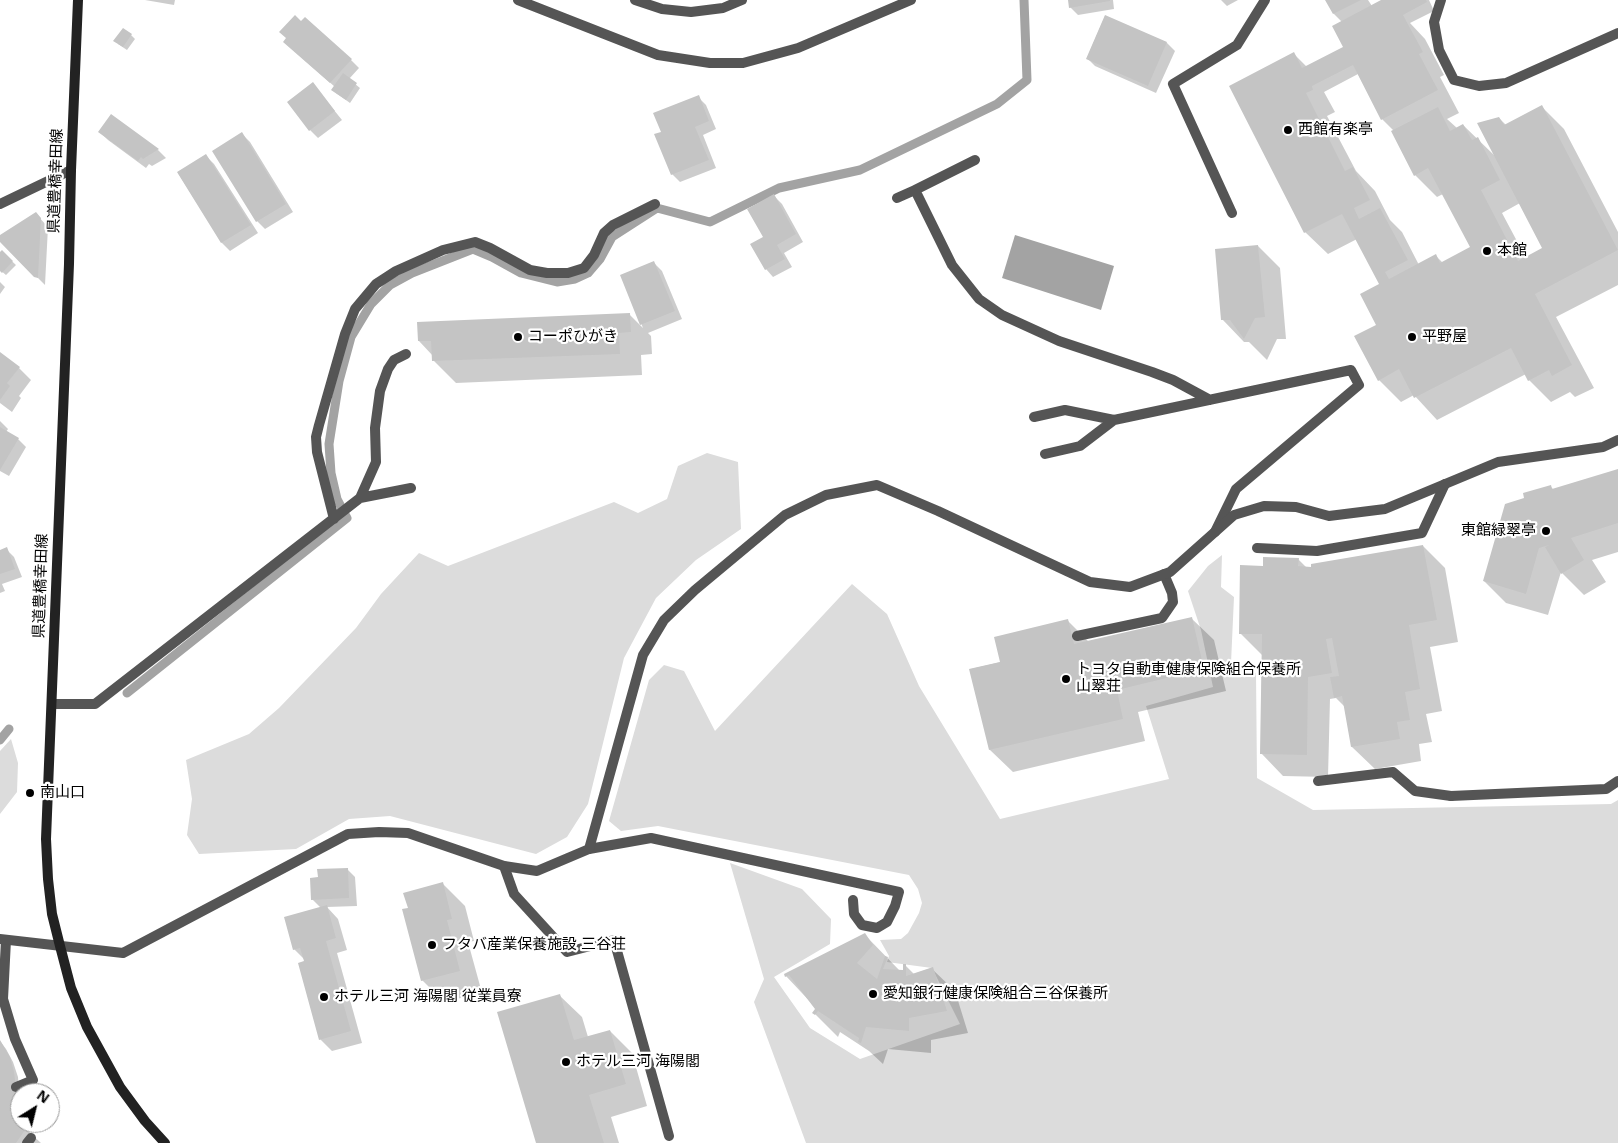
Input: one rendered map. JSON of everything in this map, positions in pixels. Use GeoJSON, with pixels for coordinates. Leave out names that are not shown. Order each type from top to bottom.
{"type":"FeatureCollection","features":[{"type":"Feature","properties":{"kind":"main road","name":"県道豊橋幸田線"},"geometry":{"type":"LineString","coordinates":[[78,0],[70,170],[69,264],[46,847],[48,879],[52,914],[71,988],[87,1027],[120,1087],[145,1121],[165,1143]]}},
{"type":"Feature","properties":{"kind":"street"},"geometry":{"type":"LineString","coordinates":[[518,0],[658,54],[710,62],[743,63],[798,48],[911,0]]}},
{"type":"Feature","properties":{"kind":"street"},"geometry":{"type":"LineString","coordinates":[[635,0],[662,9],[691,12],[723,8],[742,0]]}},
{"type":"Feature","properties":{"kind":"street"},"geometry":{"type":"LineString","coordinates":[[1232,213],[1173,84],[1237,45],[1265,0]]}},
{"type":"Feature","properties":{"kind":"street"},"geometry":{"type":"LineString","coordinates":[[1441,0],[1434,22],[1439,50],[1454,80],[1480,86],[1506,82],[1618,33]]}},
{"type":"Feature","properties":{"kind":"street"},"geometry":{"type":"LineString","coordinates":[[897,198],[975,160]]}},
{"type":"Feature","properties":{"kind":"street"},"geometry":{"type":"LineString","coordinates":[[0,204],[70,170]]}},
{"type":"Feature","properties":{"kind":"street"},"geometry":{"type":"LineString","coordinates":[[915,190],[952,264],[979,299],[1002,315],[1059,341],[1173,380],[1210,400]]}},
{"type":"Feature","properties":{"kind":"street"},"geometry":{"type":"LineString","coordinates":[[336,517],[317,452],[316,437],[318,425],[345,334],[355,309],[376,284],[396,271],[443,250],[475,242],[530,270],[548,273],[568,273],[584,268],[594,255],[604,233],[613,225],[655,204]]}},
{"type":"Feature","properties":{"kind":"street"},"geometry":{"type":"LineString","coordinates":[[52,704],[95,704],[360,498],[376,462],[374,428],[380,390],[388,369],[394,360],[406,354]]}},
{"type":"Feature","properties":{"kind":"street"},"geometry":{"type":"LineString","coordinates":[[1034,417],[1065,410],[1114,420],[1351,370],[1359,385],[1236,489],[1215,532]]}},
{"type":"Feature","properties":{"kind":"street"},"geometry":{"type":"LineString","coordinates":[[1045,454],[1080,446],[1114,420]]}},
{"type":"Feature","properties":{"kind":"street"},"geometry":{"type":"LineString","coordinates":[[589,849],[643,655],[664,620],[695,590],[785,515],[826,495],[877,484],[1090,582],[1130,587],[1170,572],[1234,515],[1264,506],[1296,508],[1329,516],[1385,508],[1498,462],[1604,447],[1618,440]]}},
{"type":"Feature","properties":{"kind":"street"},"geometry":{"type":"LineString","coordinates":[[1257,548],[1317,551],[1422,533],[1445,484]]}},
{"type":"Feature","properties":{"kind":"street"},"geometry":{"type":"LineString","coordinates":[[360,498],[411,488]]}},
{"type":"Feature","properties":{"kind":"street"},"geometry":{"type":"LineString","coordinates":[[1077,636],[1162,618],[1173,602],[1172,593],[1164,574]]}},
{"type":"Feature","properties":{"kind":"street"},"geometry":{"type":"LineString","coordinates":[[1318,781],[1393,772],[1415,791],[1451,796],[1606,789],[1618,781]]}},
{"type":"Feature","properties":{"kind":"street"},"geometry":{"type":"LineString","coordinates":[[26,1083],[33,1080],[15,1039],[3,999],[3,939],[123,953],[348,834],[408,833],[504,866],[537,871],[589,849],[651,838],[899,892],[887,922],[877,928],[862,925],[854,914],[853,900]]}},
{"type":"Feature","properties":{"kind":"street"},"geometry":{"type":"LineString","coordinates":[[504,866],[514,894],[567,952],[614,940],[669,1136]]}},
{"type":"Feature","properties":{"kind":"shaded area"},"geometry":{"type":"Polygon","coordinates":[[[1015,235],[1114,266],[1101,310],[1002,278],[1015,235]]]}},
{"type":"Feature","properties":{"kind":"shaded area"},"geometry":{"type":"Polygon","coordinates":[[[707,453],[738,462],[741,529],[696,560],[656,598],[624,658],[588,804],[567,837],[536,854],[390,816],[349,819],[296,849],[199,854],[187,835],[192,799],[186,760],[249,734],[279,708],[356,628],[381,594],[419,553],[448,566],[614,502],[638,513],[667,499],[678,466],[707,453]]]}},
{"type":"Feature","properties":{"kind":"shaded area"},"geometry":{"type":"Polygon","coordinates":[[[1222,555],[1221,587],[1234,597],[1231,663],[1256,673],[1257,778],[1313,810],[1611,804],[1618,800],[1618,1143],[806,1143],[754,1002],[764,979],[730,863],[802,889],[831,919],[830,944],[774,977],[810,1028],[860,1059],[960,1024],[932,968],[887,962],[889,956],[880,940],[901,939],[908,933],[919,913],[922,903],[918,889],[909,875],[658,826],[621,831],[609,821],[649,680],[664,665],[684,671],[715,731],[852,584],[887,614],[919,686],[1000,819],[1169,779],[1146,706],[1213,687],[1201,630],[1188,591],[1208,566],[1222,555]]]}},
{"type":"Feature","properties":{"kind":"shaded area"},"geometry":{"type":"Polygon","coordinates":[[[11,739],[18,763],[17,792],[0,814],[0,751],[11,739]]]}},
{"type":"Feature","properties":{"kind":"building"},"geometry":{"type":"Polygon","coordinates":[[[1068,0],[1110,0],[1110,1],[1069,8],[1068,0]]]}},
{"type":"Feature","properties":{"kind":"building"},"geometry":{"type":"Polygon","coordinates":[[[1325,0],[1361,0],[1333,14],[1325,0]]]}},
{"type":"Feature","properties":{"kind":"building"},"geometry":{"type":"Polygon","coordinates":[[[1381,0],[1426,0],[1427,2],[1403,15],[1423,52],[1419,54],[1438,90],[1381,120],[1353,65],[1312,86],[1313,90],[1306,93],[1345,171],[1353,167],[1370,200],[1354,208],[1359,219],[1380,208],[1408,260],[1385,272],[1389,279],[1436,254],[1440,263],[1470,247],[1428,168],[1414,176],[1391,131],[1438,107],[1450,131],[1463,124],[1472,140],[1478,137],[1500,180],[1481,190],[1518,261],[1542,248],[1477,123],[1499,117],[1504,125],[1542,105],[1618,250],[1535,294],[1572,365],[1552,376],[1549,370],[1528,381],[1511,348],[1414,398],[1399,369],[1378,381],[1354,336],[1376,325],[1360,294],[1379,284],[1342,214],[1304,233],[1229,86],[1294,52],[1302,68],[1343,47],[1332,26],[1381,0]]]}},
{"type":"Feature","properties":{"kind":"building"},"geometry":{"type":"Polygon","coordinates":[[[295,15],[301,21],[305,17],[352,59],[330,83],[283,42],[286,38],[279,32],[295,15]]]}},
{"type":"Feature","properties":{"kind":"building"},"geometry":{"type":"Polygon","coordinates":[[[1105,15],[1167,42],[1148,86],[1086,59],[1105,15]]]}},
{"type":"Feature","properties":{"kind":"building"},"geometry":{"type":"Polygon","coordinates":[[[123,28],[132,34],[123,47],[113,41],[123,28]]]}},
{"type":"Feature","properties":{"kind":"building"},"geometry":{"type":"Polygon","coordinates":[[[343,73],[357,83],[346,100],[331,90],[343,73]]]}},
{"type":"Feature","properties":{"kind":"building"},"geometry":{"type":"Polygon","coordinates":[[[313,82],[335,111],[309,131],[287,102],[313,82]]]}},
{"type":"Feature","properties":{"kind":"building"},"geometry":{"type":"Polygon","coordinates":[[[699,95],[709,121],[695,127],[709,160],[671,175],[654,134],[661,132],[653,113],[699,95]]]}},
{"type":"Feature","properties":{"kind":"building"},"geometry":{"type":"Polygon","coordinates":[[[111,114],[159,149],[143,159],[141,157],[138,161],[98,132],[111,114]]]}},
{"type":"Feature","properties":{"kind":"building"},"geometry":{"type":"Polygon","coordinates":[[[242,132],[286,204],[256,222],[212,151],[242,132]]]}},
{"type":"Feature","properties":{"kind":"building"},"geometry":{"type":"Polygon","coordinates":[[[206,154],[251,225],[221,243],[177,172],[206,154]]]}},
{"type":"Feature","properties":{"kind":"building"},"geometry":{"type":"Polygon","coordinates":[[[774,194],[796,234],[777,245],[785,259],[765,270],[750,244],[763,237],[747,209],[774,194]]]}},
{"type":"Feature","properties":{"kind":"building"},"geometry":{"type":"Polygon","coordinates":[[[36,212],[41,218],[38,278],[34,277],[0,242],[0,235],[36,212]]]}},
{"type":"Feature","properties":{"kind":"building"},"geometry":{"type":"Polygon","coordinates":[[[1258,245],[1265,317],[1255,318],[1244,339],[1230,320],[1221,320],[1215,249],[1258,245]]]}},
{"type":"Feature","properties":{"kind":"building"},"geometry":{"type":"Polygon","coordinates":[[[2,250],[13,261],[2,273],[0,271],[0,252],[2,250]]]}},
{"type":"Feature","properties":{"kind":"building"},"geometry":{"type":"Polygon","coordinates":[[[654,261],[675,311],[640,325],[620,275],[654,261]]]}},
{"type":"Feature","properties":{"kind":"building","name":"コーポひがき"},"geometry":{"type":"Polygon","coordinates":[[[630,313],[631,332],[619,333],[620,354],[432,361],[431,341],[418,341],[417,322],[630,313]]]}},
{"type":"Feature","properties":{"kind":"building"},"geometry":{"type":"Polygon","coordinates":[[[0,352],[20,367],[7,383],[10,386],[0,400],[0,352]]]}},
{"type":"Feature","properties":{"kind":"building"},"geometry":{"type":"Polygon","coordinates":[[[0,427],[19,438],[0,470],[0,427]]]}},
{"type":"Feature","properties":{"kind":"building","name":"東館緑翠亭"},"geometry":{"type":"Polygon","coordinates":[[[1618,469],[1618,523],[1571,538],[1584,560],[1561,574],[1545,547],[1549,545],[1539,548],[1526,594],[1483,581],[1505,504],[1524,498],[1523,493],[1551,485],[1552,489],[1618,469]]]}},
{"type":"Feature","properties":{"kind":"building"},"geometry":{"type":"Polygon","coordinates":[[[1423,545],[1437,620],[1409,625],[1420,689],[1405,692],[1410,720],[1397,722],[1400,739],[1351,747],[1342,696],[1334,698],[1330,677],[1339,676],[1332,638],[1326,639],[1332,673],[1308,677],[1307,755],[1260,754],[1262,634],[1239,634],[1240,565],[1263,566],[1263,557],[1299,558],[1298,566],[1311,567],[1311,564],[1423,545]]]}},
{"type":"Feature","properties":{"kind":"building"},"geometry":{"type":"Polygon","coordinates":[[[7,547],[15,569],[0,574],[0,550],[7,547]]]}},
{"type":"Feature","properties":{"kind":"building","name":"トヨタ自動車健康保険組合保養所 山翠荘"},"geometry":{"type":"Polygon","coordinates":[[[1192,617],[1204,669],[1117,690],[1123,719],[989,750],[969,669],[1000,662],[994,637],[1068,619],[1074,644],[1192,617]]]}},
{"type":"Feature","properties":{"kind":"building"},"geometry":{"type":"Polygon","coordinates":[[[348,868],[349,898],[311,900],[310,878],[318,877],[317,869],[348,868]]]}},
{"type":"Feature","properties":{"kind":"building","name":"フタバ産業保養施設 三谷荘"},"geometry":{"type":"Polygon","coordinates":[[[443,882],[452,919],[447,920],[460,971],[421,981],[402,909],[408,908],[403,893],[443,882]]]}},
{"type":"Feature","properties":{"kind":"building","name":"ホテル三河 海陽閣 従業員寮"},"geometry":{"type":"Polygon","coordinates":[[[327,905],[336,938],[326,941],[351,1031],[319,1040],[298,963],[304,961],[300,948],[293,950],[284,917],[327,905]]]}},
{"type":"Feature","properties":{"kind":"building","name":"愛知銀行健康保険組合三谷保養所"},"geometry":{"type":"Polygon","coordinates":[[[865,933],[873,945],[857,963],[877,979],[885,956],[888,957],[883,969],[903,970],[903,964],[906,964],[906,976],[933,967],[947,1011],[909,1018],[909,1031],[866,1027],[861,1043],[858,1042],[859,1038],[818,1011],[815,1015],[812,1013],[815,1009],[789,975],[785,977],[784,974],[865,933]]]}},
{"type":"Feature","properties":{"kind":"building","name":"ホテル三河 海陽閣"},"geometry":{"type":"Polygon","coordinates":[[[560,994],[574,1040],[610,1030],[626,1084],[589,1095],[604,1143],[536,1143],[497,1012],[560,994]]]}},
{"type":"Feature","properties":{"kind":"building"},"geometry":{"type":"Polygon","coordinates":[[[0,1040],[10,1057],[15,1083],[10,1083],[10,1133],[23,1133],[16,1143],[0,1143],[0,1040]]]}},
{"type":"Feature","properties":{"kind":"waterway"},"geometry":{"type":"LineString","coordinates":[[127,693],[347,518],[337,499],[331,473],[329,444],[339,381],[351,337],[371,304],[390,285],[412,273],[473,249],[521,273],[557,282],[575,279],[588,273],[600,259],[612,237],[657,208],[710,222],[779,188],[860,170],[997,104],[1027,80],[1024,0]]}},
{"type":"Feature","properties":{"kind":"waterway"},"geometry":{"type":"LineString","coordinates":[[0,740],[9,729]]}},
{"type":"Feature","properties":{"kind":"place","name":"西館有楽亭"},"geometry":{"type":"Point","coordinates":[1288,130]}},
{"type":"Feature","properties":{"kind":"place","name":"本館"},"geometry":{"type":"Point","coordinates":[1487,251]}},
{"type":"Feature","properties":{"kind":"place","name":"コーポひがき"},"geometry":{"type":"Point","coordinates":[518,337]}},
{"type":"Feature","properties":{"kind":"place","name":"平野屋"},"geometry":{"type":"Point","coordinates":[1412,337]}},
{"type":"Feature","properties":{"kind":"place","name":"東館緑翠亭"},"geometry":{"type":"Point","coordinates":[1546,531]}},
{"type":"Feature","properties":{"kind":"place","name":"トヨタ自動車健康保険組合保養所 山翠荘"},"geometry":{"type":"Point","coordinates":[1066,679]}},
{"type":"Feature","properties":{"kind":"place","name":"南山口"},"geometry":{"type":"Point","coordinates":[30,793]}},
{"type":"Feature","properties":{"kind":"place","name":"フタバ産業保養施設 三谷荘"},"geometry":{"type":"Point","coordinates":[432,945]}},
{"type":"Feature","properties":{"kind":"place","name":"愛知銀行健康保険組合三谷保養所"},"geometry":{"type":"Point","coordinates":[873,994]}},
{"type":"Feature","properties":{"kind":"place","name":"ホテル三河 海陽閣 従業員寮"},"geometry":{"type":"Point","coordinates":[324,997]}},
{"type":"Feature","properties":{"kind":"place","name":"ホテル三河 海陽閣"},"geometry":{"type":"Point","coordinates":[566,1062]}}]}
